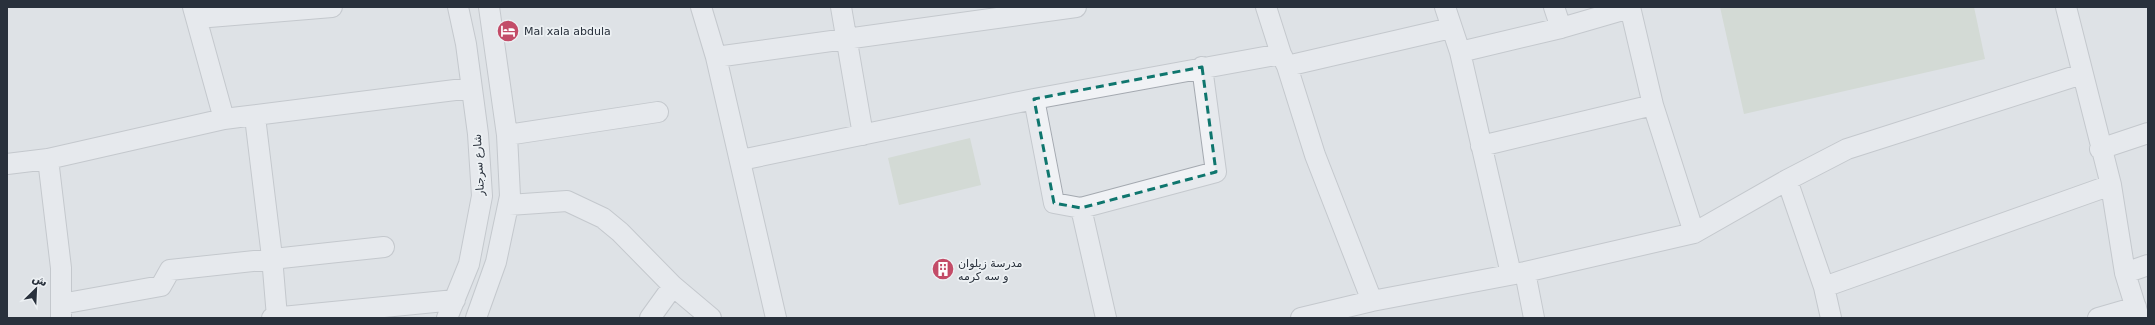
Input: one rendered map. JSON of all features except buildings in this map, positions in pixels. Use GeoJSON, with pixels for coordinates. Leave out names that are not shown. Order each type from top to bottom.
{"type":"FeatureCollection","features":[{"type":"Feature","properties":{"kind":"street"},"geometry":{"type":"LineString","coordinates":[[224,119],[195,12],[332,7]]}},
{"type":"Feature","properties":{"kind":"street","name":"شارع سرجنار"},"geometry":{"type":"LineString","coordinates":[[447,318],[469,264],[482,196],[478,134],[466,44],[458,7]]}},
{"type":"Feature","properties":{"kind":"street"},"geometry":{"type":"LineString","coordinates":[[476,318],[496,262],[509,205],[507,135],[489,7]]}},
{"type":"Feature","properties":{"kind":"street"},"geometry":{"type":"LineString","coordinates":[[701,7],[716,57],[741,160],[776,318]]}},
{"type":"Feature","properties":{"kind":"street"},"geometry":{"type":"LineString","coordinates":[[841,7],[863,135]]}},
{"type":"Feature","properties":{"kind":"street"},"geometry":{"type":"LineString","coordinates":[[1266,7],[1315,155],[1372,301]]}},
{"type":"Feature","properties":{"kind":"street"},"geometry":{"type":"LineString","coordinates":[[1445,7],[1460,52],[1481,146],[1518,273],[1534,318]]}},
{"type":"Feature","properties":{"kind":"street"},"geometry":{"type":"LineString","coordinates":[[1554,7],[1561,28]]}},
{"type":"Feature","properties":{"kind":"street"},"geometry":{"type":"LineString","coordinates":[[2066,7],[2100,149],[2111,185],[2125,273],[2137,312],[2098,318]]}},
{"type":"Feature","properties":{"kind":"street"},"geometry":{"type":"LineString","coordinates":[[716,57],[847,40],[982,13],[1065,8]]}},
{"type":"Feature","properties":{"kind":"street"},"geometry":{"type":"LineString","coordinates":[[1460,52],[1561,28],[1630,8],[1654,105],[1694,232]]}},
{"type":"Feature","properties":{"kind":"street"},"geometry":{"type":"LineString","coordinates":[[741,160],[1202,67],[1284,60],[1451,28]]}},
{"type":"Feature","properties":{"kind":"street"},"geometry":{"type":"LineString","coordinates":[[1034,100],[1054,204],[1081,208],[1216,172],[1202,67]]}},
{"type":"Feature","properties":{"kind":"street"},"geometry":{"type":"LineString","coordinates":[[1301,318],[1372,301],[1518,273],[1694,232],[1787,180],[1847,149],[2082,74]]}},
{"type":"Feature","properties":{"kind":"street"},"geometry":{"type":"LineString","coordinates":[[7,164],[48,159],[224,119],[255,117],[471,88]]}},
{"type":"Feature","properties":{"kind":"street"},"geometry":{"type":"LineString","coordinates":[[1481,146],[1654,105]]}},
{"type":"Feature","properties":{"kind":"street"},"geometry":{"type":"LineString","coordinates":[[507,135],[658,112]]}},
{"type":"Feature","properties":{"kind":"street"},"geometry":{"type":"LineString","coordinates":[[255,117],[272,257],[274,318],[455,300]]}},
{"type":"Feature","properties":{"kind":"street"},"geometry":{"type":"LineString","coordinates":[[2100,149],[2148,133]]}},
{"type":"Feature","properties":{"kind":"street"},"geometry":{"type":"LineString","coordinates":[[48,159],[61,268],[61,311],[161,286],[170,270],[272,257],[384,247]]}},
{"type":"Feature","properties":{"kind":"street"},"geometry":{"type":"LineString","coordinates":[[1787,180],[1824,288],[1831,318]]}},
{"type":"Feature","properties":{"kind":"street"},"geometry":{"type":"LineString","coordinates":[[1824,288],[2111,185]]}},
{"type":"Feature","properties":{"kind":"street"},"geometry":{"type":"LineString","coordinates":[[509,205],[567,201],[585,208],[603,218],[620,232],[673,286],[711,318]]}},
{"type":"Feature","properties":{"kind":"street"},"geometry":{"type":"LineString","coordinates":[[1081,208],[1106,318]]}},
{"type":"Feature","properties":{"kind":"street"},"geometry":{"type":"LineString","coordinates":[[2125,273],[2148,265]]}},
{"type":"Feature","properties":{"kind":"street"},"geometry":{"type":"LineString","coordinates":[[650,318],[673,286]]}},
{"type":"Feature","properties":{"kind":"highlighted area"},"geometry":{"type":"Polygon","coordinates":[[[1202,67],[1216,172],[1081,208],[1054,203],[1034,99],[1202,67]]]}},
{"type":"Feature","properties":{"kind":"green space"},"geometry":{"type":"Polygon","coordinates":[[[1720,7],[1974,7],[1985,59],[1744,114],[1720,7]]]}},
{"type":"Feature","properties":{"kind":"green space"},"geometry":{"type":"Polygon","coordinates":[[[970,138],[981,185],[899,205],[888,158],[970,138]]]}},
{"type":"Feature","properties":{"kind":"place","name":"Mal xala abdula"},"geometry":{"type":"Point","coordinates":[508,31]}},
{"type":"Feature","properties":{"kind":"place","name":"مدرسة زيلوان و سه كرمه"},"geometry":{"type":"Point","coordinates":[943,269]}}]}
